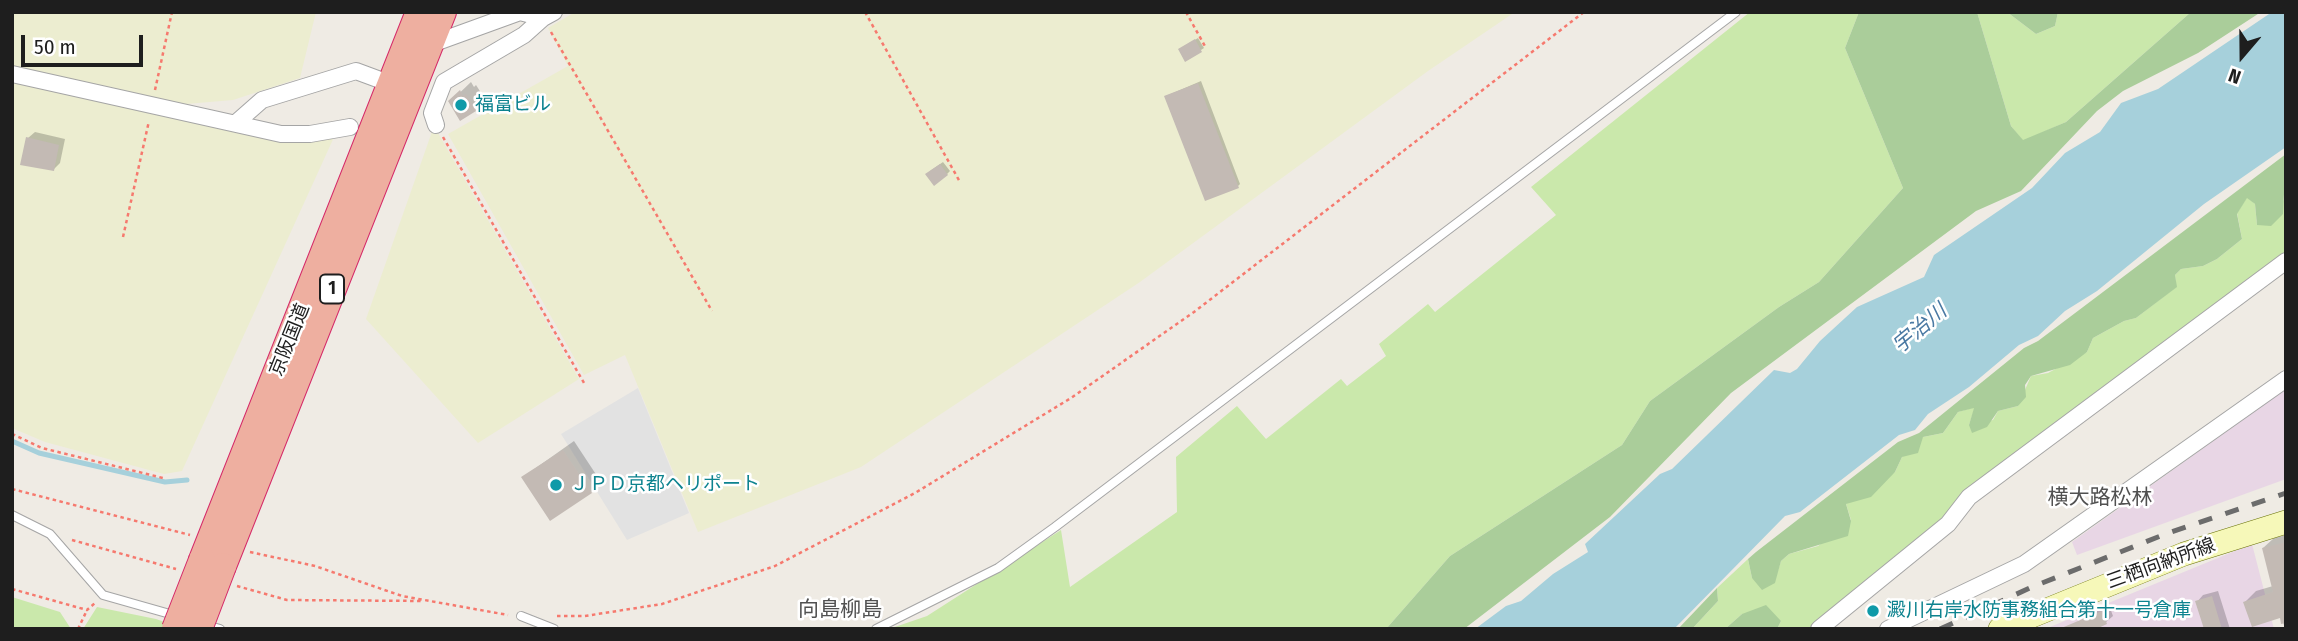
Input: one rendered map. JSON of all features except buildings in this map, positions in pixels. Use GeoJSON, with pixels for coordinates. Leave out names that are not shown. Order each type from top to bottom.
{"type":"FeatureCollection","features":[{"type":"Feature","properties":{"kind":"highway","name":"京阪国道"},"geometry":{"type":"LineString","coordinates":[[199,629],[216,554],[419,12]]}},
{"type":"Feature","properties":{"kind":"highway","name":"京阪国道"},"geometry":{"type":"LineString","coordinates":[[176,629],[216,554],[443,12]]}},
{"type":"Feature","properties":{"kind":"main road","name":"三栖向納所線"},"geometry":{"type":"LineString","coordinates":[[2000,629],[2183,554],[2286,522]]}},
{"type":"Feature","properties":{"kind":"street"},"geometry":{"type":"LineString","coordinates":[[429,45],[485,16],[520,12],[548,15]]}},
{"type":"Feature","properties":{"kind":"street"},"geometry":{"type":"LineString","coordinates":[[436,125],[432,113],[444,82],[524,35],[548,15]]}},
{"type":"Feature","properties":{"kind":"street"},"geometry":{"type":"LineString","coordinates":[[237,122],[262,100],[356,71],[391,83]]}},
{"type":"Feature","properties":{"kind":"street"},"geometry":{"type":"LineString","coordinates":[[12,74],[237,122],[281,134],[310,134],[350,127]]}},
{"type":"Feature","properties":{"kind":"street"},"geometry":{"type":"LineString","coordinates":[[1830,627],[1948,524],[1969,497],[2286,261]]}},
{"type":"Feature","properties":{"kind":"street"},"geometry":{"type":"LineString","coordinates":[[1830,627],[1842,620],[2048,444],[2286,272]]}},
{"type":"Feature","properties":{"kind":"street"},"geometry":{"type":"LineString","coordinates":[[1888,629],[2024,564],[2286,379]]}},
{"type":"Feature","properties":{"kind":"lane"},"geometry":{"type":"LineString","coordinates":[[876,629],[934,603],[998,568],[1736,12]]}},
{"type":"Feature","properties":{"kind":"lane"},"geometry":{"type":"LineString","coordinates":[[12,515],[50,534],[103,595],[220,629]]}},
{"type":"Feature","properties":{"kind":"lane"},"geometry":{"type":"LineString","coordinates":[[521,616],[554,629]]}},
{"type":"Feature","properties":{"kind":"path"},"geometry":{"type":"LineString","coordinates":[[123,237],[172,12]]}},
{"type":"Feature","properties":{"kind":"path"},"geometry":{"type":"LineString","coordinates":[[865,12],[960,182]]}},
{"type":"Feature","properties":{"kind":"path"},"geometry":{"type":"LineString","coordinates":[[1186,12],[1206,48]]}},
{"type":"Feature","properties":{"kind":"path"},"geometry":{"type":"LineString","coordinates":[[12,489],[216,554],[315,566],[402,596],[481,612],[521,616],[585,616],[663,604],[775,566],[915,493],[1071,398],[1194,312],[1584,12]]}},
{"type":"Feature","properties":{"kind":"path"},"geometry":{"type":"LineString","coordinates":[[548,15],[712,312]]}},
{"type":"Feature","properties":{"kind":"path"},"geometry":{"type":"LineString","coordinates":[[436,125],[584,383]]}},
{"type":"Feature","properties":{"kind":"path"},"geometry":{"type":"LineString","coordinates":[[12,434],[42,448],[163,478]]}},
{"type":"Feature","properties":{"kind":"path"},"geometry":{"type":"LineString","coordinates":[[12,589],[87,610]]}},
{"type":"Feature","properties":{"kind":"path"},"geometry":{"type":"LineString","coordinates":[[78,629],[87,610],[103,595]]}},
{"type":"Feature","properties":{"kind":"shaded area"},"geometry":{"type":"Polygon","coordinates":[[[638,388],[689,513],[627,540],[561,434],[638,388]]]}},
{"type":"Feature","properties":{"kind":"shaded area"},"geometry":{"type":"Polygon","coordinates":[[[2286,389],[2286,479],[2077,555],[2072,542],[2286,389]]]}},
{"type":"Feature","properties":{"kind":"shaded area"},"geometry":{"type":"Polygon","coordinates":[[[2252,544],[2274,629],[2045,629],[2252,544]]]}},
{"type":"Feature","properties":{"kind":"green space"},"geometry":{"type":"Polygon","coordinates":[[[12,12],[316,12],[300,78],[233,100],[186,104],[12,66],[12,12]]]}},
{"type":"Feature","properties":{"kind":"green space"},"geometry":{"type":"Polygon","coordinates":[[[575,12],[1515,12],[1428,71],[1140,282],[861,467],[698,532],[625,355],[584,375],[448,134],[568,66],[548,28],[575,12]]]}},
{"type":"Feature","properties":{"kind":"green space"},"geometry":{"type":"Polygon","coordinates":[[[1750,12],[1859,12],[1845,48],[1903,188],[1819,282],[1779,307],[1650,401],[1622,445],[1450,556],[1386,629],[889,629],[927,616],[1061,530],[1070,587],[1177,512],[1176,457],[1237,406],[1266,439],[1341,379],[1347,386],[1386,356],[1379,344],[1428,304],[1435,312],[1556,215],[1531,187],[1750,12]]]}},
{"type":"Feature","properties":{"kind":"green space"},"geometry":{"type":"Polygon","coordinates":[[[1859,12],[1977,12],[2011,126],[2023,140],[2066,122],[2191,12],[2261,12],[2198,53],[2123,91],[2097,111],[2021,191],[1976,211],[1731,393],[1610,517],[1464,629],[1386,629],[1450,556],[1622,445],[1650,401],[1779,307],[1819,282],[1903,188],[1845,48],[1859,12]]]}},
{"type":"Feature","properties":{"kind":"green space"},"geometry":{"type":"Polygon","coordinates":[[[1977,12],[2007,12],[2036,34],[2055,26],[2058,12],[2191,12],[2066,122],[2023,141],[2011,126],[1977,12]]]}},
{"type":"Feature","properties":{"kind":"green space"},"geometry":{"type":"Polygon","coordinates":[[[2007,12],[2058,12],[2055,26],[2036,34],[2007,12]]]}},
{"type":"Feature","properties":{"kind":"green space"},"geometry":{"type":"Polygon","coordinates":[[[12,80],[284,139],[335,135],[182,471],[164,474],[45,442],[12,428],[12,80]]]}},
{"type":"Feature","properties":{"kind":"green space"},"geometry":{"type":"Polygon","coordinates":[[[434,126],[579,379],[478,443],[366,319],[434,126]]]}},
{"type":"Feature","properties":{"kind":"green space"},"geometry":{"type":"Polygon","coordinates":[[[2286,154],[2283,214],[2271,226],[2257,225],[2255,204],[2247,198],[2237,214],[2242,239],[2217,259],[2203,266],[2181,269],[2175,275],[2177,287],[2136,318],[2124,321],[2093,338],[2087,352],[2070,365],[2031,376],[2025,385],[2026,397],[2018,406],[1998,411],[1987,427],[1972,433],[1969,425],[1974,408],[1958,412],[1943,433],[1923,437],[1918,453],[1902,457],[1895,472],[1871,497],[1846,504],[1851,521],[1848,536],[1789,554],[1781,561],[1775,583],[1762,590],[1752,578],[1748,559],[1756,552],[1898,442],[1919,433],[2024,348],[2038,341],[2286,154]]]}},
{"type":"Feature","properties":{"kind":"green space"},"geometry":{"type":"Polygon","coordinates":[[[2247,197],[2255,204],[2257,225],[2286,198],[2286,261],[2062,427],[1819,629],[1777,629],[1781,621],[1742,614],[1725,629],[1692,629],[1718,601],[1717,588],[1748,559],[1752,578],[1774,583],[1781,561],[1789,554],[1818,546],[1851,520],[1846,504],[1895,472],[1902,457],[1923,437],[1943,433],[1958,412],[1975,407],[1969,425],[1993,420],[1998,411],[2018,406],[2031,376],[2048,373],[2087,352],[2093,338],[2124,321],[2136,318],[2176,287],[2175,275],[2181,269],[2203,266],[2217,259],[2242,239],[2237,213],[2247,197]]]}},
{"type":"Feature","properties":{"kind":"green space"},"geometry":{"type":"Polygon","coordinates":[[[1717,588],[1718,601],[1692,629],[1678,629],[1717,588]]]}},
{"type":"Feature","properties":{"kind":"green space"},"geometry":{"type":"Polygon","coordinates":[[[12,597],[60,612],[71,629],[12,629],[12,597]]]}},
{"type":"Feature","properties":{"kind":"green space"},"geometry":{"type":"Polygon","coordinates":[[[1766,605],[1781,621],[1777,629],[1725,629],[1742,614],[1766,605]]]}},
{"type":"Feature","properties":{"kind":"green space"},"geometry":{"type":"Polygon","coordinates":[[[97,607],[156,619],[184,629],[83,629],[97,607]]]}},
{"type":"Feature","properties":{"kind":"water","name":"宇治川"},"geometry":{"type":"Polygon","coordinates":[[[2272,12],[2286,12],[2286,147],[2204,204],[2097,291],[2065,311],[2038,336],[2019,345],[1969,387],[1928,414],[1915,430],[1899,435],[1800,512],[1785,516],[1674,629],[1475,629],[1506,606],[1521,601],[1553,574],[1588,552],[1585,544],[1660,474],[1672,469],[1774,370],[1790,373],[1797,369],[1820,341],[1857,307],[1924,277],[1934,255],[2032,188],[2065,153],[2100,132],[2121,103],[2158,89],[2272,12]]]}},
{"type":"Feature","properties":{"kind":"waterway"},"geometry":{"type":"LineString","coordinates":[[12,441],[39,453],[165,482],[187,480]]}},
{"type":"Feature","properties":{"kind":"railway"},"geometry":{"type":"LineString","coordinates":[[1940,629],[2032,587],[2168,533],[2286,493]]}},
{"type":"Feature","properties":{"kind":"place","name":"福富ビル"},"geometry":{"type":"Point","coordinates":[461,105]}},
{"type":"Feature","properties":{"kind":"place","name":"ＪＰＤ京都ヘリポート"},"geometry":{"type":"Point","coordinates":[556,485]}},
{"type":"Feature","properties":{"kind":"place","name":"澱川右岸水防事務組合第十一号倉庫"},"geometry":{"type":"Point","coordinates":[1873,611]}},
{"type":"Feature","properties":{"kind":"district","name":"横大路松林"},"geometry":{"type":"Point","coordinates":[2100,498]}},
{"type":"Feature","properties":{"kind":"district","name":"向島柳島"},"geometry":{"type":"Point","coordinates":[840,610]}}]}
